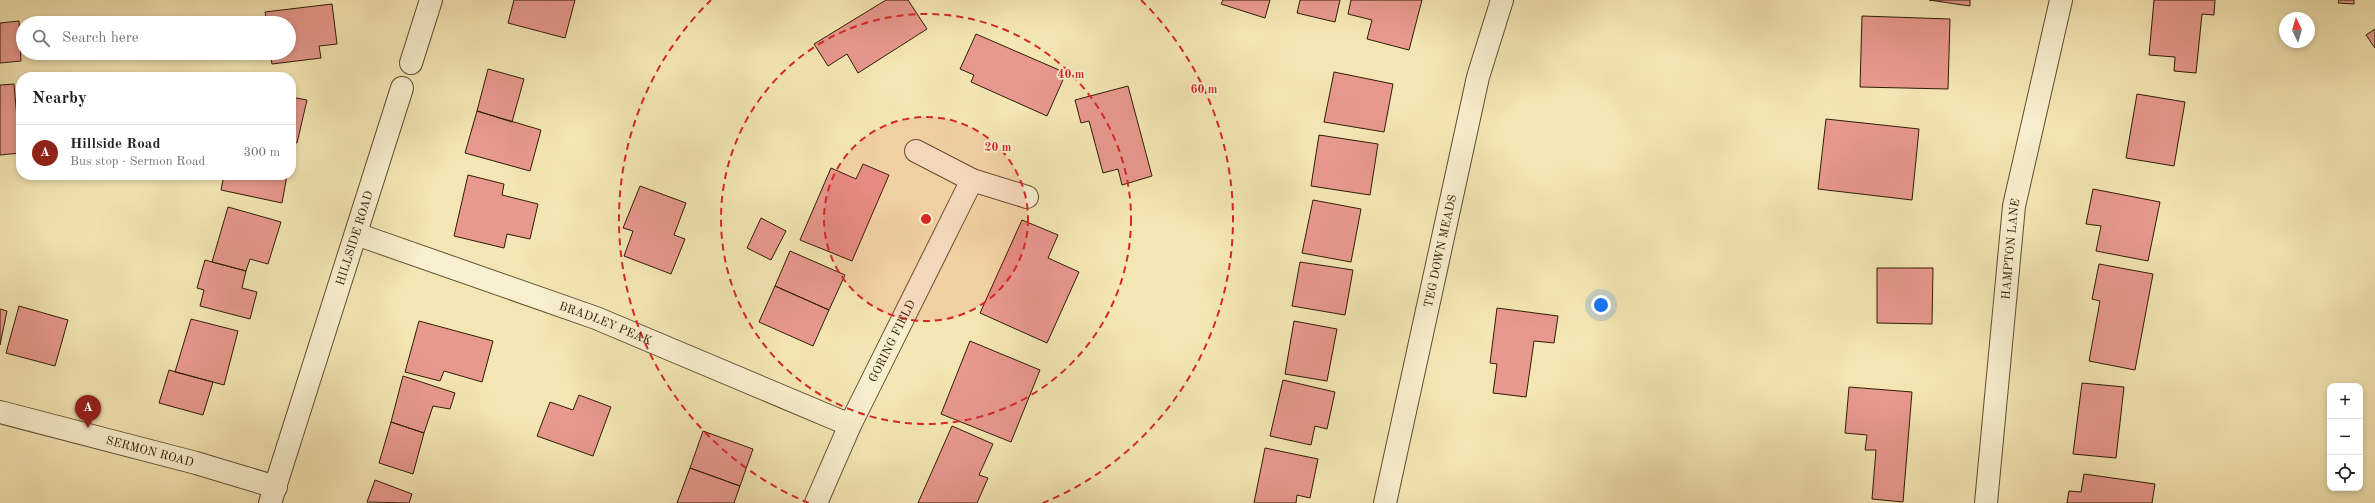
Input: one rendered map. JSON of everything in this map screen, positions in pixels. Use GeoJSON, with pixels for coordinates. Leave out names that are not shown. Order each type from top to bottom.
{"type":"FeatureCollection","features":[{"type":"Feature","properties":{"kind":"street"},"geometry":{"type":"LineString","coordinates":[[411,63],[432,0]]}},
{"type":"Feature","properties":{"kind":"street","name":"TEG DOWN MEADS"},"geometry":{"type":"LineString","coordinates":[[1385,503],[1478,77],[1502,0]]}},
{"type":"Feature","properties":{"kind":"street","name":"HAMPTON LANE"},"geometry":{"type":"LineString","coordinates":[[1986,503],[2014,206],[2061,0]]}},
{"type":"Feature","properties":{"kind":"street","name":"HILLSIDE ROAD"},"geometry":{"type":"LineString","coordinates":[[273,495],[402,88]]}},
{"type":"Feature","properties":{"kind":"street"},"geometry":{"type":"LineString","coordinates":[[916,151],[972,180],[1027,197]]}},
{"type":"Feature","properties":{"kind":"street","name":"GORING FIELD"},"geometry":{"type":"LineString","coordinates":[[816,503],[850,425],[972,180]]}},
{"type":"Feature","properties":{"kind":"street","name":"BRADLEY PEAK"},"geometry":{"type":"LineString","coordinates":[[356,234],[596,318],[850,425]]}},
{"type":"Feature","properties":{"kind":"street","name":"SERMON ROAD"},"geometry":{"type":"LineString","coordinates":[[0,412],[196,463],[273,495]]}},
{"type":"Feature","properties":{"kind":"building"},"geometry":{"type":"Polygon","coordinates":[[[514,0],[575,0],[565,38],[508,23],[514,0]]]}},
{"type":"Feature","properties":{"kind":"building"},"geometry":{"type":"Polygon","coordinates":[[[886,0],[908,0],[927,29],[858,73],[847,54],[828,66],[814,44],[886,0]]]}},
{"type":"Feature","properties":{"kind":"building"},"geometry":{"type":"Polygon","coordinates":[[[1223,0],[1270,0],[1265,18],[1221,4],[1223,0]]]}},
{"type":"Feature","properties":{"kind":"building"},"geometry":{"type":"Polygon","coordinates":[[[1300,0],[1340,0],[1335,22],[1297,13],[1300,0]]]}},
{"type":"Feature","properties":{"kind":"building"},"geometry":{"type":"Polygon","coordinates":[[[1351,0],[1422,0],[1409,50],[1367,39],[1372,20],[1348,14],[1351,0]]]}},
{"type":"Feature","properties":{"kind":"building"},"geometry":{"type":"Polygon","coordinates":[[[1929,0],[1970,0],[1970,6],[1929,0]]]}},
{"type":"Feature","properties":{"kind":"building"},"geometry":{"type":"Polygon","coordinates":[[[2154,0],[2215,0],[2214,15],[2202,14],[2196,73],[2174,71],[2175,57],[2149,55],[2154,0]]]}},
{"type":"Feature","properties":{"kind":"building"},"geometry":{"type":"Polygon","coordinates":[[[2339,0],[2354,0],[2354,4],[2338,3],[2339,0]]]}},
{"type":"Feature","properties":{"kind":"building"},"geometry":{"type":"Polygon","coordinates":[[[332,4],[337,44],[319,46],[321,58],[272,64],[271,60],[296,60],[296,16],[266,16],[265,12],[332,4]]]}},
{"type":"Feature","properties":{"kind":"building"},"geometry":{"type":"Polygon","coordinates":[[[1862,16],[1950,19],[1948,89],[1860,87],[1862,16]]]}},
{"type":"Feature","properties":{"kind":"building"},"geometry":{"type":"Polygon","coordinates":[[[16,21],[16,60],[21,61],[0,63],[0,23],[16,21]]]}},
{"type":"Feature","properties":{"kind":"building"},"geometry":{"type":"Polygon","coordinates":[[[2375,29],[2375,48],[2366,35],[2375,29]]]}},
{"type":"Feature","properties":{"kind":"building"},"geometry":{"type":"Polygon","coordinates":[[[976,34],[1066,73],[1047,116],[971,82],[974,75],[960,69],[976,34]]]}},
{"type":"Feature","properties":{"kind":"building"},"geometry":{"type":"Polygon","coordinates":[[[488,69],[524,79],[512,122],[477,111],[488,69]]]}},
{"type":"Feature","properties":{"kind":"building"},"geometry":{"type":"Polygon","coordinates":[[[1334,72],[1393,84],[1384,132],[1324,122],[1334,72]]]}},
{"type":"Feature","properties":{"kind":"building"},"geometry":{"type":"Polygon","coordinates":[[[14,84],[16,107],[16,153],[0,155],[0,85],[14,84]]]}},
{"type":"Feature","properties":{"kind":"building"},"geometry":{"type":"Polygon","coordinates":[[[1128,86],[1152,176],[1122,185],[1118,169],[1103,173],[1089,121],[1081,123],[1075,100],[1128,86]]]}},
{"type":"Feature","properties":{"kind":"building"},"geometry":{"type":"Polygon","coordinates":[[[2137,94],[2185,102],[2174,166],[2126,158],[2137,94]]]}},
{"type":"Feature","properties":{"kind":"building"},"geometry":{"type":"Polygon","coordinates":[[[296,98],[307,100],[296,143],[296,98]]]}},
{"type":"Feature","properties":{"kind":"building"},"geometry":{"type":"Polygon","coordinates":[[[477,111],[541,130],[530,171],[465,153],[477,111]]]}},
{"type":"Feature","properties":{"kind":"building"},"geometry":{"type":"Polygon","coordinates":[[[1826,119],[1919,129],[1912,200],[1818,189],[1826,119]]]}},
{"type":"Feature","properties":{"kind":"building"},"geometry":{"type":"Polygon","coordinates":[[[1319,135],[1378,144],[1370,195],[1311,186],[1319,135]]]}},
{"type":"Feature","properties":{"kind":"building"},"geometry":{"type":"Polygon","coordinates":[[[863,164],[889,175],[852,261],[800,240],[831,168],[856,179],[863,164]]]}},
{"type":"Feature","properties":{"kind":"building"},"geometry":{"type":"Polygon","coordinates":[[[468,175],[504,184],[502,195],[538,204],[530,239],[507,234],[504,248],[454,236],[468,175]]]}},
{"type":"Feature","properties":{"kind":"building"},"geometry":{"type":"Polygon","coordinates":[[[223,180],[286,180],[282,203],[221,190],[223,180]]]}},
{"type":"Feature","properties":{"kind":"building"},"geometry":{"type":"Polygon","coordinates":[[[640,186],[686,203],[674,235],[685,239],[671,274],[624,256],[633,231],[623,228],[640,186]]]}},
{"type":"Feature","properties":{"kind":"building"},"geometry":{"type":"Polygon","coordinates":[[[2093,189],[2160,202],[2148,261],[2096,251],[2101,226],[2086,224],[2093,189]]]}},
{"type":"Feature","properties":{"kind":"building"},"geometry":{"type":"Polygon","coordinates":[[[1313,200],[1361,209],[1351,262],[1302,253],[1313,200]]]}},
{"type":"Feature","properties":{"kind":"building"},"geometry":{"type":"Polygon","coordinates":[[[228,207],[281,222],[268,264],[250,259],[246,271],[212,262],[228,207]]]}},
{"type":"Feature","properties":{"kind":"building"},"geometry":{"type":"Polygon","coordinates":[[[761,218],[786,231],[771,260],[747,248],[761,218]]]}},
{"type":"Feature","properties":{"kind":"building"},"geometry":{"type":"Polygon","coordinates":[[[1022,220],[1058,235],[1048,258],[1079,272],[1047,343],[980,313],[1022,220]]]}},
{"type":"Feature","properties":{"kind":"building"},"geometry":{"type":"Polygon","coordinates":[[[790,251],[845,275],[829,310],[775,286],[790,251]]]}},
{"type":"Feature","properties":{"kind":"building"},"geometry":{"type":"Polygon","coordinates":[[[205,260],[246,271],[242,288],[257,292],[250,319],[200,306],[204,290],[197,288],[205,260]]]}},
{"type":"Feature","properties":{"kind":"building"},"geometry":{"type":"Polygon","coordinates":[[[1300,262],[1353,270],[1345,315],[1292,306],[1300,262]]]}},
{"type":"Feature","properties":{"kind":"building"},"geometry":{"type":"Polygon","coordinates":[[[2099,264],[2153,274],[2135,370],[2089,361],[2100,301],[2092,299],[2099,264]]]}},
{"type":"Feature","properties":{"kind":"building"},"geometry":{"type":"Polygon","coordinates":[[[1877,268],[1933,268],[1932,324],[1877,323],[1877,268]]]}},
{"type":"Feature","properties":{"kind":"building"},"geometry":{"type":"Polygon","coordinates":[[[775,286],[829,310],[813,346],[759,322],[775,286]]]}},
{"type":"Feature","properties":{"kind":"building"},"geometry":{"type":"Polygon","coordinates":[[[19,306],[68,320],[55,366],[6,353],[19,306]]]}},
{"type":"Feature","properties":{"kind":"building"},"geometry":{"type":"Polygon","coordinates":[[[1497,308],[1558,316],[1554,343],[1534,341],[1526,397],[1493,393],[1497,364],[1490,363],[1497,308]]]}},
{"type":"Feature","properties":{"kind":"building"},"geometry":{"type":"Polygon","coordinates":[[[0,309],[7,311],[0,345],[0,309]]]}},
{"type":"Feature","properties":{"kind":"building"},"geometry":{"type":"Polygon","coordinates":[[[191,319],[238,331],[224,385],[175,372],[191,319]]]}},
{"type":"Feature","properties":{"kind":"building"},"geometry":{"type":"Polygon","coordinates":[[[419,321],[493,341],[482,382],[444,371],[440,381],[405,372],[419,321]]]}},
{"type":"Feature","properties":{"kind":"building"},"geometry":{"type":"Polygon","coordinates":[[[1294,321],[1337,329],[1327,381],[1285,374],[1294,321]]]}},
{"type":"Feature","properties":{"kind":"building"},"geometry":{"type":"Polygon","coordinates":[[[970,341],[1040,370],[1011,442],[941,414],[970,341]]]}},
{"type":"Feature","properties":{"kind":"building"},"geometry":{"type":"Polygon","coordinates":[[[169,370],[213,382],[203,415],[159,403],[169,370]]]}},
{"type":"Feature","properties":{"kind":"building"},"geometry":{"type":"Polygon","coordinates":[[[403,376],[455,393],[450,409],[433,406],[424,433],[391,422],[403,376]]]}},
{"type":"Feature","properties":{"kind":"building"},"geometry":{"type":"Polygon","coordinates":[[[1283,380],[1335,392],[1327,429],[1315,426],[1311,445],[1270,436],[1283,380]]]}},
{"type":"Feature","properties":{"kind":"building"},"geometry":{"type":"Polygon","coordinates":[[[2082,383],[2124,387],[2116,458],[2073,454],[2082,383]]]}},
{"type":"Feature","properties":{"kind":"building"},"geometry":{"type":"Polygon","coordinates":[[[1849,387],[1912,392],[1903,502],[1872,499],[1876,450],[1865,450],[1867,435],[1845,433],[1849,387]]]}},
{"type":"Feature","properties":{"kind":"building"},"geometry":{"type":"Polygon","coordinates":[[[579,395],[611,407],[593,456],[537,436],[550,402],[573,410],[579,395]]]}},
{"type":"Feature","properties":{"kind":"building"},"geometry":{"type":"Polygon","coordinates":[[[391,422],[424,433],[413,474],[379,463],[391,422]]]}},
{"type":"Feature","properties":{"kind":"building"},"geometry":{"type":"Polygon","coordinates":[[[952,426],[993,444],[979,475],[988,478],[977,503],[918,503],[952,426]]]}},
{"type":"Feature","properties":{"kind":"building"},"geometry":{"type":"Polygon","coordinates":[[[703,431],[753,449],[740,486],[690,468],[703,431]]]}},
{"type":"Feature","properties":{"kind":"building"},"geometry":{"type":"Polygon","coordinates":[[[1265,448],[1318,459],[1310,498],[1297,495],[1296,503],[1254,503],[1265,448]]]}},
{"type":"Feature","properties":{"kind":"building"},"geometry":{"type":"Polygon","coordinates":[[[690,468],[740,486],[734,503],[677,503],[690,468]]]}},
{"type":"Feature","properties":{"kind":"building"},"geometry":{"type":"Polygon","coordinates":[[[2084,474],[2155,484],[2152,503],[2067,503],[2069,491],[2081,492],[2084,474]]]}},
{"type":"Feature","properties":{"kind":"building"},"geometry":{"type":"Polygon","coordinates":[[[375,480],[412,494],[409,503],[367,502],[375,480]]]}},
{"type":"Feature","properties":{"kind":"place","name":"Hillside Road"},"geometry":{"type":"Point","coordinates":[88,428]}}]}
